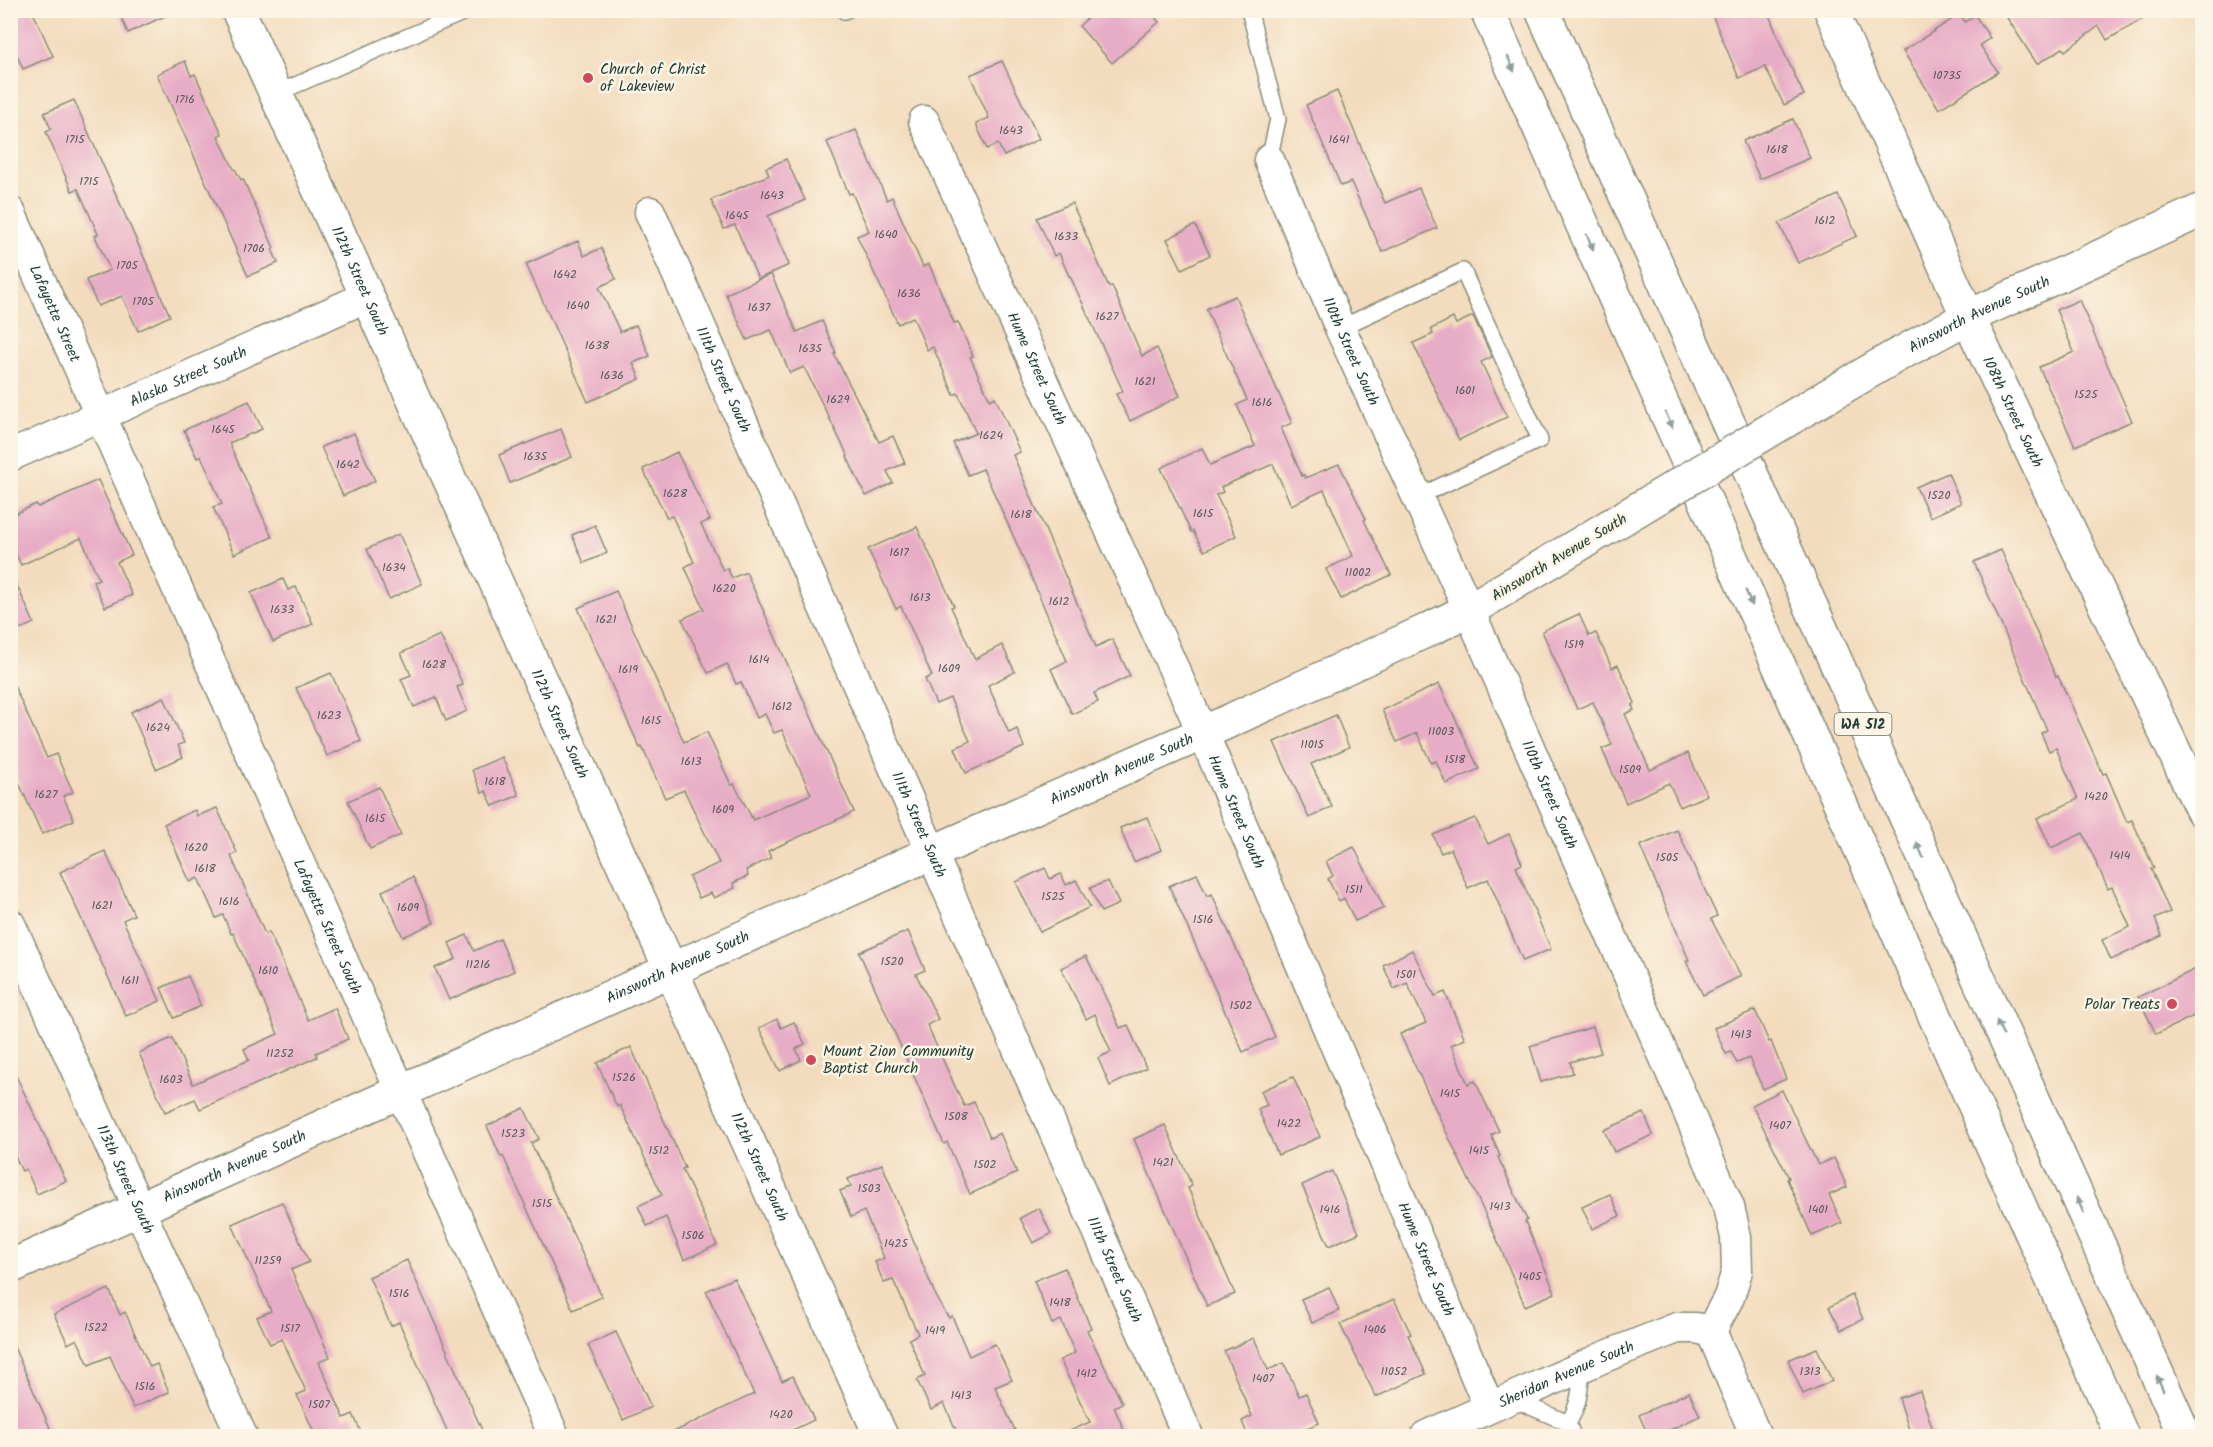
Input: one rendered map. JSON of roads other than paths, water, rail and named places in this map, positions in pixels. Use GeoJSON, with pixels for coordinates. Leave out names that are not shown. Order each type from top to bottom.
{"type":"FeatureCollection","features":[{"type":"Feature","properties":{"kind":"main road","name":"112th Street South"},"geometry":{"type":"LineString","coordinates":[[238,10],[880,1436]]}},
{"type":"Feature","properties":{"kind":"main road"},"geometry":{"type":"LineString","coordinates":[[1487,10],[2122,1437]]}},
{"type":"Feature","properties":{"kind":"main road","name":"WA 512"},"geometry":{"type":"LineString","coordinates":[[1542,10],[2184,1437]]}},
{"type":"Feature","properties":{"kind":"main road","name":"108th Street South"},"geometry":{"type":"LineString","coordinates":[[1831,10],[1968,316],[2202,810]]}},
{"type":"Feature","properties":{"kind":"main road","name":"Ainsworth Avenue South"},"geometry":{"type":"LineString","coordinates":[[10,1267],[1203,733],[1469,610],[1802,411],[1968,316],[2202,210]]}},
{"type":"Feature","properties":{"kind":"street","name":"Hume Street South"},"geometry":{"type":"LineString","coordinates":[[924,122],[1203,733],[1500,1403]]}},
{"type":"Feature","properties":{"kind":"street","name":"110th Street South"},"geometry":{"type":"LineString","coordinates":[[1269,160],[1340,328],[1469,610],[1728,1207],[1737,1237],[1737,1271],[1729,1298],[1711,1331]]}},
{"type":"Feature","properties":{"kind":"street","name":"Lafayette Street"},"geometry":{"type":"LineString","coordinates":[[10,212],[100,416]]}},
{"type":"Feature","properties":{"kind":"street","name":"111th Street South"},"geometry":{"type":"LineString","coordinates":[[650,212],[1188,1437]]}},
{"type":"Feature","properties":{"kind":"street","name":"Alaska Street South"},"geometry":{"type":"LineString","coordinates":[[10,456],[366,297]]}},
{"type":"Feature","properties":{"kind":"street","name":"Lafayette Street South"},"geometry":{"type":"LineString","coordinates":[[100,416],[554,1437]]}},
{"type":"Feature","properties":{"kind":"street","name":"113th Street South"},"geometry":{"type":"LineString","coordinates":[[10,924],[242,1437]]}},
{"type":"Feature","properties":{"kind":"street","name":"Sheridan Avenue South"},"geometry":{"type":"LineString","coordinates":[[1426,1437],[1582,1367],[1677,1328],[1711,1331]]}},
{"type":"Feature","properties":{"kind":"street"},"geometry":{"type":"LineString","coordinates":[[1711,1331],[1756,1437]]}},
{"type":"Feature","properties":{"kind":"lane"},"geometry":{"type":"LineString","coordinates":[[275,94],[469,10]]}},
{"type":"Feature","properties":{"kind":"lane"},"geometry":{"type":"LineString","coordinates":[[1249,10],[1278,119],[1269,160]]}},
{"type":"Feature","properties":{"kind":"lane"},"geometry":{"type":"LineString","coordinates":[[1340,328],[1463,271],[1540,440],[1418,497]]}},
{"type":"Feature","properties":{"kind":"lane"},"geometry":{"type":"LineString","coordinates":[[1500,1403],[1570,1430],[1579,1402],[1582,1367]]}},
{"type":"Feature","properties":{"kind":"place","name":"Church of Christ of Lakeview"},"geometry":{"type":"Point","coordinates":[588,78]}},
{"type":"Feature","properties":{"kind":"place","name":"Polar Treats"},"geometry":{"type":"Point","coordinates":[2172,1004]}},
{"type":"Feature","properties":{"kind":"place","name":"Mount Zion Community Baptist Church"},"geometry":{"type":"Point","coordinates":[811,1060]}}]}
